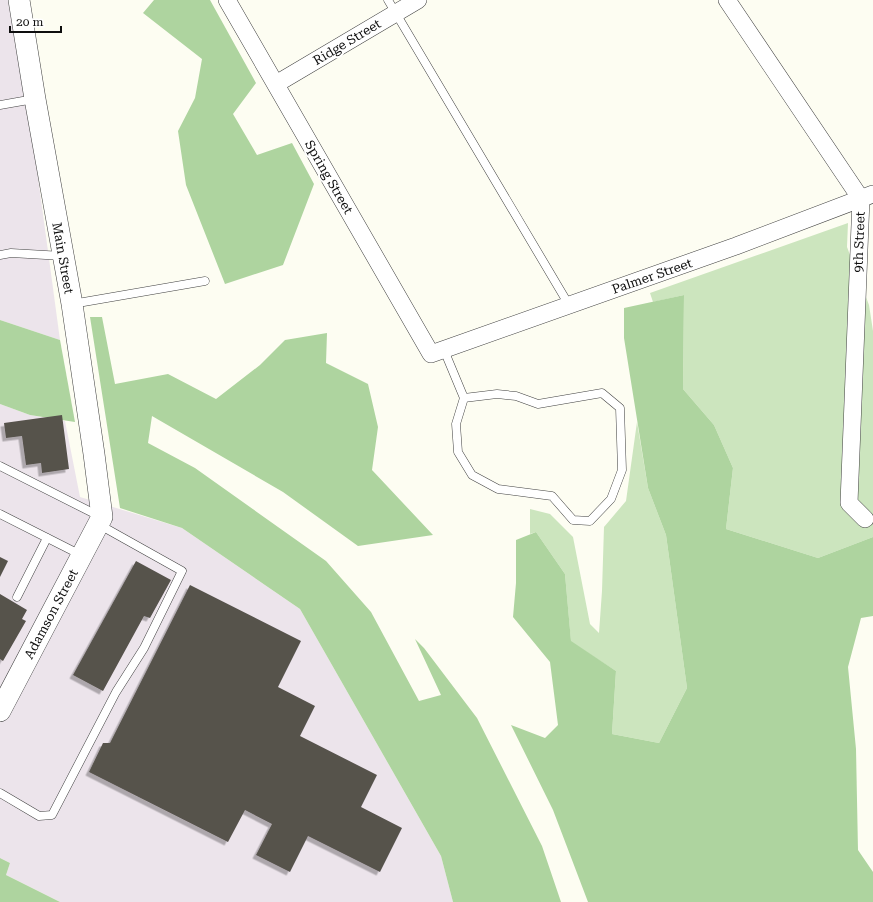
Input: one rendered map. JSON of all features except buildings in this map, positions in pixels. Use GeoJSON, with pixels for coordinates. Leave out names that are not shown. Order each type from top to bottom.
{"type":"FeatureCollection","features":[{"type":"Feature","properties":{"kind":"street","name":"Main Street"},"geometry":{"type":"LineString","coordinates":[[19,0],[35,99],[72,304],[94,454],[100,520]]}},
{"type":"Feature","properties":{"kind":"street","name":"Spring Street"},"geometry":{"type":"LineString","coordinates":[[227,0],[437,352]]}},
{"type":"Feature","properties":{"kind":"street","name":"Ridge Street"},"geometry":{"type":"LineString","coordinates":[[276,84],[392,6],[418,0]]}},
{"type":"Feature","properties":{"kind":"street","name":"9th Street"},"geometry":{"type":"LineString","coordinates":[[727,0],[867,196],[849,503],[865,518]]}},
{"type":"Feature","properties":{"kind":"street","name":"Palmer Street"},"geometry":{"type":"LineString","coordinates":[[437,352],[736,246],[867,196]]}},
{"type":"Feature","properties":{"kind":"street","name":"Adamson Street"},"geometry":{"type":"LineString","coordinates":[[0,711],[100,520]]}},
{"type":"Feature","properties":{"kind":"lane"},"geometry":{"type":"LineString","coordinates":[[392,6],[569,305]]}},
{"type":"Feature","properties":{"kind":"lane"},"geometry":{"type":"LineString","coordinates":[[0,105],[35,99]]}},
{"type":"Feature","properties":{"kind":"lane"},"geometry":{"type":"LineString","coordinates":[[0,255],[11,253],[63,256]]}},
{"type":"Feature","properties":{"kind":"lane"},"geometry":{"type":"LineString","coordinates":[[72,304],[205,282]]}},
{"type":"Feature","properties":{"kind":"lane"},"geometry":{"type":"LineString","coordinates":[[437,352],[464,398],[456,424],[458,452],[472,475],[498,489],[552,496],[573,520],[590,521],[611,499],[622,470],[620,408],[602,393],[538,404],[516,396],[497,394],[464,398]]}},
{"type":"Feature","properties":{"kind":"lane"},"geometry":{"type":"LineString","coordinates":[[0,466],[100,520],[182,571],[144,648],[116,692],[52,815],[39,816],[0,793]]}},
{"type":"Feature","properties":{"kind":"lane"},"geometry":{"type":"LineString","coordinates":[[0,514],[82,555]]}},
{"type":"Feature","properties":{"kind":"lane"},"geometry":{"type":"LineString","coordinates":[[17,597],[47,538]]}},
{"type":"Feature","properties":{"kind":"shaded area"},"geometry":{"type":"Polygon","coordinates":[[[0,0],[14,0],[60,340],[0,320],[0,0]]]}},
{"type":"Feature","properties":{"kind":"shaded area"},"geometry":{"type":"Polygon","coordinates":[[[0,404],[30,415],[65,421],[80,497],[182,528],[300,609],[441,856],[453,902],[60,902],[6,875],[10,863],[0,858],[0,404]]]}},
{"type":"Feature","properties":{"kind":"green space"},"geometry":{"type":"Polygon","coordinates":[[[154,0],[210,0],[256,83],[233,114],[257,155],[292,143],[314,184],[283,265],[225,284],[186,185],[178,131],[195,98],[202,59],[143,13],[154,0]]]}},
{"type":"Feature","properties":{"kind":"green space"},"geometry":{"type":"Polygon","coordinates":[[[848,223],[847,247],[869,305],[873,331],[873,537],[818,558],[726,529],[733,468],[714,425],[683,389],[684,295],[653,302],[650,293],[848,223]]]}},
{"type":"Feature","properties":{"kind":"green space"},"geometry":{"type":"Polygon","coordinates":[[[684,295],[683,389],[714,425],[733,468],[726,529],[818,558],[873,537],[873,616],[861,618],[848,667],[856,749],[858,850],[873,872],[873,902],[588,902],[553,810],[511,725],[545,738],[558,725],[550,662],[513,617],[516,583],[516,540],[536,532],[565,574],[571,641],[616,671],[612,734],[659,743],[687,688],[666,535],[648,488],[624,338],[624,308],[684,295]]]}},
{"type":"Feature","properties":{"kind":"green space"},"geometry":{"type":"Polygon","coordinates":[[[90,317],[102,317],[115,384],[168,374],[216,399],[260,365],[285,340],[327,333],[326,363],[368,384],[378,427],[372,470],[433,535],[358,546],[283,492],[152,416],[148,443],[195,468],[326,561],[371,612],[419,701],[441,695],[415,639],[424,648],[477,718],[542,846],[561,902],[453,902],[441,856],[300,609],[182,528],[120,508],[90,317]]]}},
{"type":"Feature","properties":{"kind":"green space"},"geometry":{"type":"Polygon","coordinates":[[[0,320],[60,340],[75,422],[30,415],[0,404],[0,320]]]}},
{"type":"Feature","properties":{"kind":"green space"},"geometry":{"type":"Polygon","coordinates":[[[637,422],[648,488],[666,535],[687,688],[659,743],[612,734],[616,671],[571,642],[565,574],[536,532],[530,534],[530,509],[550,514],[573,537],[590,624],[599,633],[604,527],[626,501],[637,422]]]}},
{"type":"Feature","properties":{"kind":"green space"},"geometry":{"type":"Polygon","coordinates":[[[0,858],[10,863],[6,875],[60,902],[0,902],[0,858]]]}}]}
